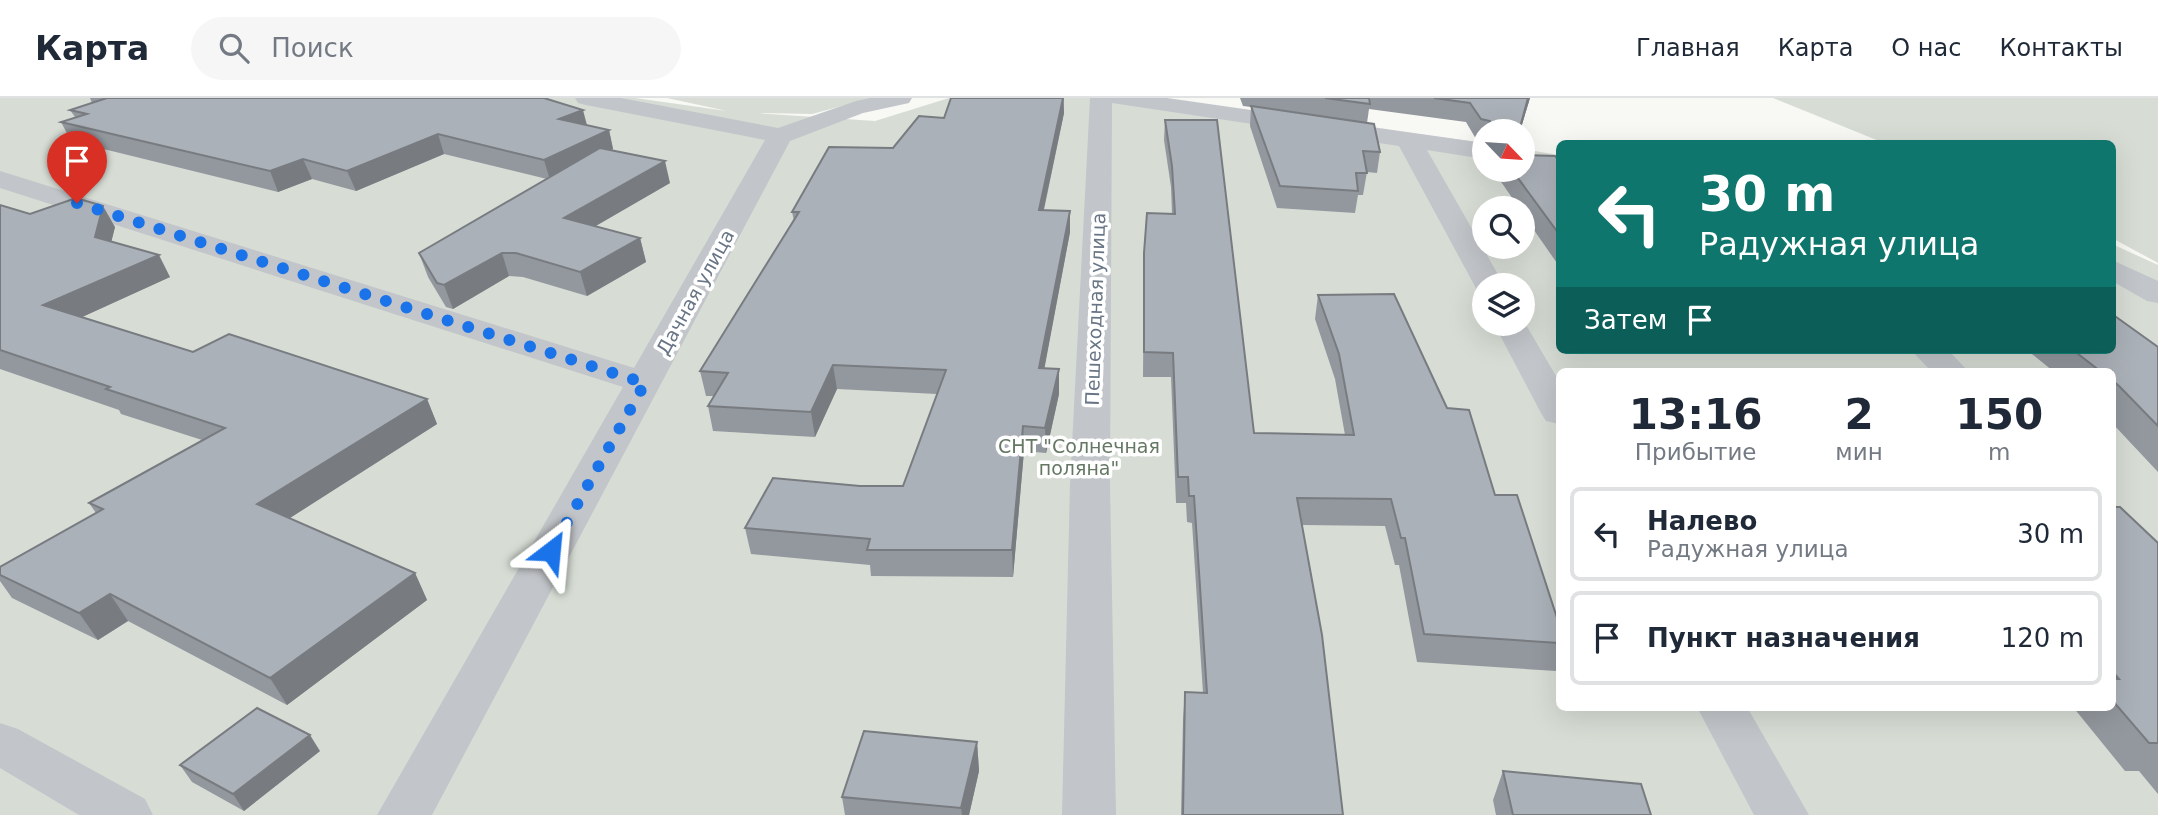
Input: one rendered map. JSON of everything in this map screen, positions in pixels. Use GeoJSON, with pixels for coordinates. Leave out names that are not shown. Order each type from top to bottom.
{"type":"FeatureCollection","features":[{"type":"Feature","properties":{"kind":"street"},"geometry":{"type":"LineString","coordinates":[[586,98],[780,136],[856,108],[901,98]]}},
{"type":"Feature","properties":{"kind":"street","name":"Пешеходная улица"},"geometry":{"type":"LineString","coordinates":[[1089,815],[1090,484],[1101,98]]}},
{"type":"Feature","properties":{"kind":"street"},"geometry":{"type":"LineString","coordinates":[[1119,98],[1472,149]]}},
{"type":"Feature","properties":{"kind":"street","name":"Дачная улица"},"geometry":{"type":"LineString","coordinates":[[404,815],[780,136]]}},
{"type":"Feature","properties":{"kind":"street"},"geometry":{"type":"LineString","coordinates":[[1408,139],[1482,273]]}},
{"type":"Feature","properties":{"kind":"street"},"geometry":{"type":"LineString","coordinates":[[0,179],[645,383]]}},
{"type":"Feature","properties":{"kind":"street"},"geometry":{"type":"LineString","coordinates":[[2116,271],[2158,294]]}},
{"type":"Feature","properties":{"kind":"street"},"geometry":{"type":"LineString","coordinates":[[1517,336],[1556,408]]}},
{"type":"Feature","properties":{"kind":"street"},"geometry":{"type":"LineString","coordinates":[[1932,354],[1948,368]]}},
{"type":"Feature","properties":{"kind":"street"},"geometry":{"type":"LineString","coordinates":[[1724,711],[1782,815]]}},
{"type":"Feature","properties":{"kind":"street"},"geometry":{"type":"LineString","coordinates":[[0,743],[126,815]]}},
{"type":"Feature","properties":{"kind":"green space","name":"СНТ \"Солнечная поляна\""},"geometry":{"type":"Polygon","coordinates":[[[0,98],[635,98],[727,111],[667,98],[872,98],[812,114],[756,113],[875,121],[949,98],[1149,98],[1472,141],[1472,182],[1535,182],[1535,151],[1556,154],[1556,354],[2116,354],[2116,246],[2158,265],[2158,815],[0,815],[0,98]]]}},
{"type":"Feature","properties":{"kind":"green space"},"geometry":{"type":"Polygon","coordinates":[[[1773,98],[2158,98],[2158,263],[2116,240],[2116,140],[1877,140],[1773,98]]]}},
{"type":"Feature","properties":{"kind":"building"},"geometry":{"type":"Polygon","coordinates":[[[107,98],[544,98],[583,110],[559,119],[609,130],[544,160],[438,134],[347,171],[303,159],[270,171],[61,122],[87,114],[70,110],[107,98]]]}},
{"type":"Feature","properties":{"kind":"building"},"geometry":{"type":"Polygon","coordinates":[[[951,98],[1063,98],[1039,210],[1070,211],[1039,368],[1059,369],[1045,428],[1023,426],[1012,550],[867,550],[870,539],[745,528],[773,478],[860,486],[903,486],[946,370],[833,365],[811,412],[708,406],[728,373],[700,371],[799,212],[792,212],[829,147],[893,148],[919,116],[944,118],[951,98]]]}},
{"type":"Feature","properties":{"kind":"building"},"geometry":{"type":"Polygon","coordinates":[[[1325,98],[1369,98],[1370,104],[1325,98]]]}},
{"type":"Feature","properties":{"kind":"building"},"geometry":{"type":"Polygon","coordinates":[[[1434,98],[1528,98],[1522,119],[1481,119],[1470,103],[1434,98]]]}},
{"type":"Feature","properties":{"kind":"building"},"geometry":{"type":"Polygon","coordinates":[[[1251,106],[1374,124],[1380,152],[1363,151],[1367,173],[1356,173],[1358,191],[1280,186],[1251,106]]]}},
{"type":"Feature","properties":{"kind":"building"},"geometry":{"type":"Polygon","coordinates":[[[1165,120],[1217,120],[1254,433],[1354,435],[1339,354],[1318,295],[1394,294],[1447,408],[1469,410],[1495,495],[1517,495],[1556,615],[1556,643],[1424,634],[1405,538],[1401,538],[1391,499],[1297,498],[1322,635],[1343,815],[1183,815],[1185,692],[1207,693],[1194,496],[1189,496],[1188,477],[1178,477],[1173,353],[1144,352],[1144,253],[1147,213],[1175,214],[1165,120]]]}},
{"type":"Feature","properties":{"kind":"building"},"geometry":{"type":"Polygon","coordinates":[[[600,148],[665,161],[564,218],[640,238],[580,272],[516,253],[502,253],[444,285],[437,283],[419,253],[600,148]]]}},
{"type":"Feature","properties":{"kind":"building"},"geometry":{"type":"Polygon","coordinates":[[[1535,155],[1555,156],[1556,230],[1535,201],[1535,196],[1531,196],[1521,182],[1535,182],[1535,155]]]}},
{"type":"Feature","properties":{"kind":"building"},"geometry":{"type":"Polygon","coordinates":[[[76,198],[103,206],[95,237],[159,255],[43,305],[193,352],[229,334],[427,399],[257,504],[415,573],[270,678],[110,594],[79,613],[0,575],[0,567],[103,509],[89,503],[225,428],[106,389],[110,387],[0,350],[0,205],[30,214],[76,198]]]}},
{"type":"Feature","properties":{"kind":"building"},"geometry":{"type":"Polygon","coordinates":[[[2116,317],[2158,347],[2158,426],[2116,383],[2116,368],[2096,368],[2078,354],[2116,354],[2116,317]]]}},
{"type":"Feature","properties":{"kind":"building"},"geometry":{"type":"Polygon","coordinates":[[[2116,507],[2120,507],[2158,543],[2158,743],[2149,743],[2116,705],[2116,679],[2119,679],[2116,676],[2116,507]]]}},
{"type":"Feature","properties":{"kind":"building"},"geometry":{"type":"Polygon","coordinates":[[[257,708],[310,735],[233,794],[180,765],[257,708]]]}},
{"type":"Feature","properties":{"kind":"building"},"geometry":{"type":"Polygon","coordinates":[[[864,731],[977,742],[961,808],[842,797],[864,731]]]}},
{"type":"Feature","properties":{"kind":"building"},"geometry":{"type":"Polygon","coordinates":[[[1503,771],[1641,784],[1651,815],[1513,815],[1503,771]]]}},
{"type":"Feature","properties":{"kind":"route"},"geometry":{"type":"LineString","coordinates":[[77,203],[645,383],[551,551]]}}]}
